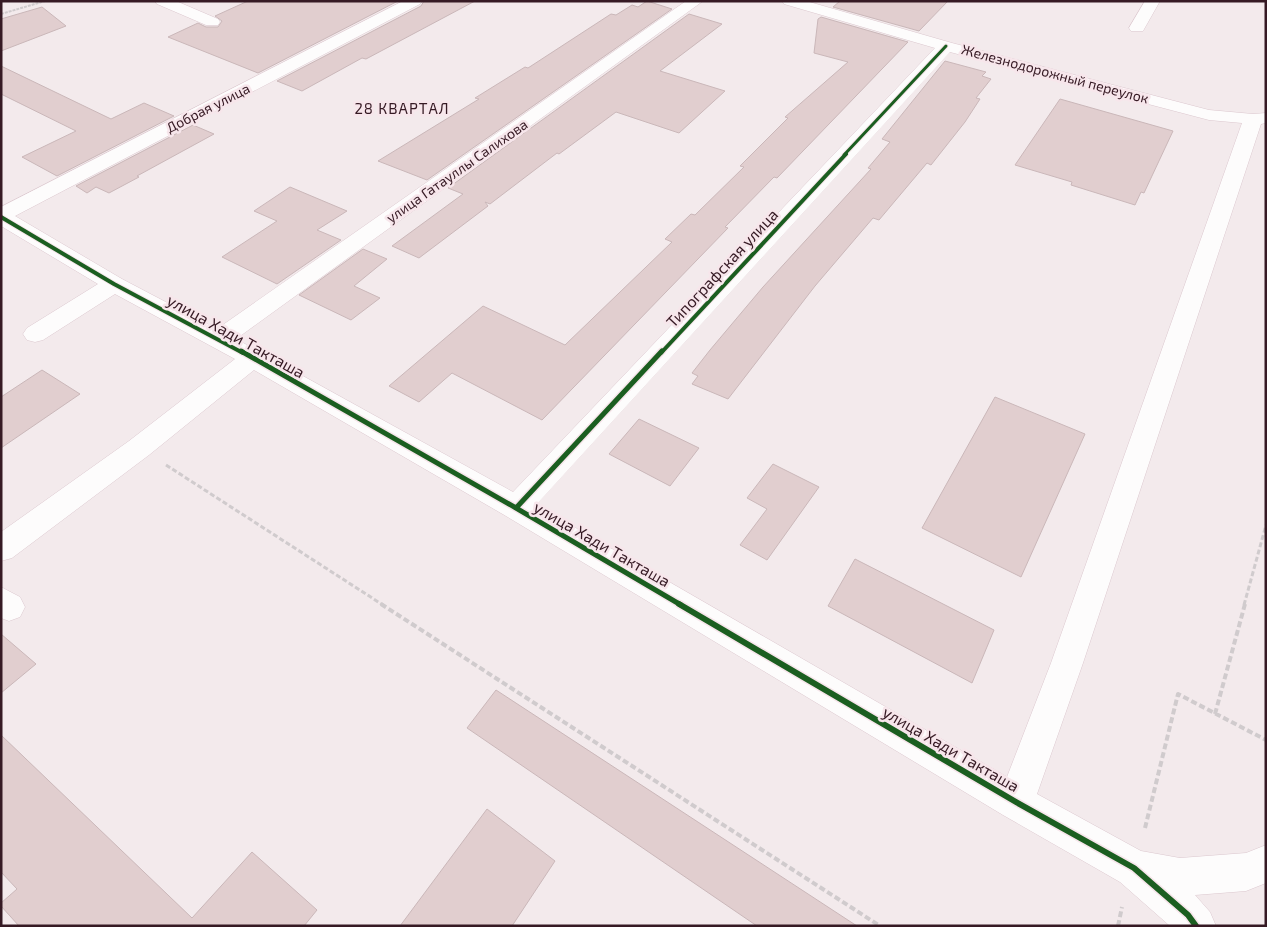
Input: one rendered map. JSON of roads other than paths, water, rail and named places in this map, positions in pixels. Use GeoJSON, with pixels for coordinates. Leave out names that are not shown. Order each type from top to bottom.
{"type":"FeatureCollection","features":[{"type":"Feature","properties":{"kind":"street"},"geometry":{"type":"LineString","coordinates":[[162,1],[212,22]]}},
{"type":"Feature","properties":{"kind":"street","name":"Добрая улица"},"geometry":{"type":"LineString","coordinates":[[1,216],[415,1]]}},
{"type":"Feature","properties":{"kind":"street","name":"улица Гатауллы Салихова"},"geometry":{"type":"LineString","coordinates":[[218,340],[696,1]]}},
{"type":"Feature","properties":{"kind":"street","name":"Железнодорожный переулок"},"geometry":{"type":"LineString","coordinates":[[789,1],[946,46],[1209,115],[1260,119]]}},
{"type":"Feature","properties":{"kind":"street"},"geometry":{"type":"LineString","coordinates":[[1137,28],[1153,1]]}},
{"type":"Feature","properties":{"kind":"street","name":"Типографская улица"},"geometry":{"type":"LineString","coordinates":[[516,508],[946,46]]}},
{"type":"Feature","properties":{"kind":"street"},"geometry":{"type":"LineString","coordinates":[[1016,802],[1260,119]]}},
{"type":"Feature","properties":{"kind":"street","name":"улица Хади Такташа"},"geometry":{"type":"LineString","coordinates":[[1,216],[114,284],[253,358],[516,508],[1016,802],[1129,885]]}},
{"type":"Feature","properties":{"kind":"street"},"geometry":{"type":"LineString","coordinates":[[35,334],[114,284]]}},
{"type":"Feature","properties":{"kind":"street"},"geometry":{"type":"LineString","coordinates":[[1,549],[139,448],[253,358]]}},
{"type":"Feature","properties":{"kind":"street"},"geometry":{"type":"LineString","coordinates":[[1129,885],[1180,877],[1246,872],[1266,864]]}},
{"type":"Feature","properties":{"kind":"street"},"geometry":{"type":"LineString","coordinates":[[1129,885],[1188,915],[1196,926]]}},
{"type":"Feature","properties":{"kind":"district","name":"28 КВАРТАЛ"},"geometry":{"type":"Point","coordinates":[402,109]}}]}
